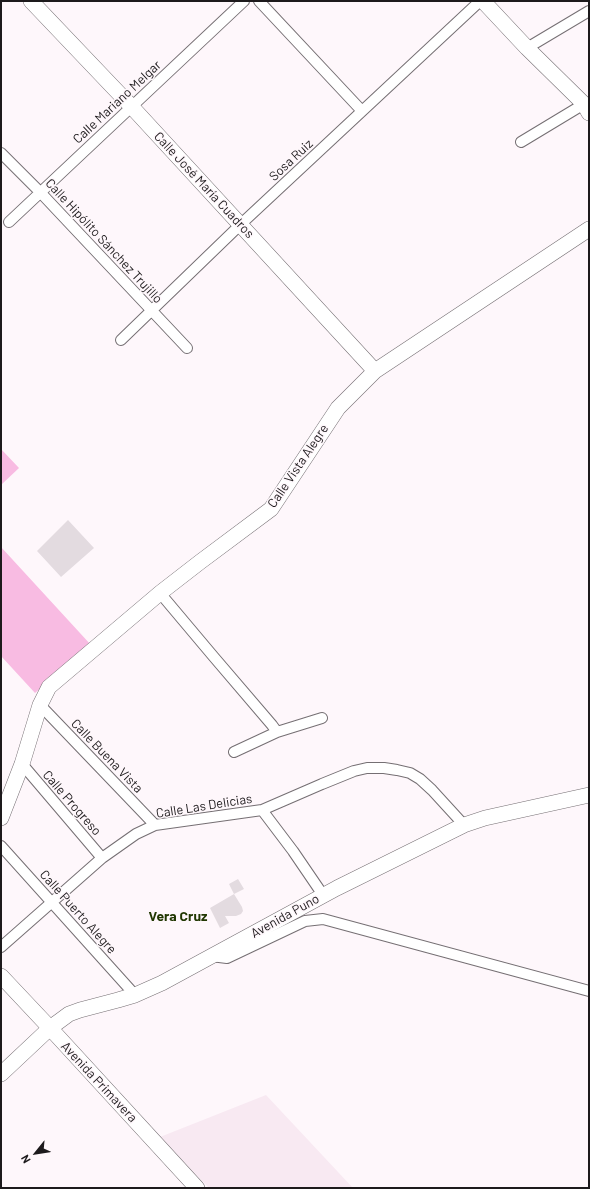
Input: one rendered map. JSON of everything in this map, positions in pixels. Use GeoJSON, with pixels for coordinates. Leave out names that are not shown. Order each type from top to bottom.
{"type":"FeatureCollection","features":[{"type":"Feature","properties":{"kind":"street","name":"Calle José María Cuadros"},"geometry":{"type":"LineString","coordinates":[[31,1],[131,106],[375,371]]}},
{"type":"Feature","properties":{"kind":"street","name":"Calle Mariano Melgar"},"geometry":{"type":"LineString","coordinates":[[9,222],[244,1]]}},
{"type":"Feature","properties":{"kind":"street"},"geometry":{"type":"LineString","coordinates":[[259,1],[362,111]]}},
{"type":"Feature","properties":{"kind":"street"},"geometry":{"type":"LineString","coordinates":[[482,1],[586,109],[521,142]]}},
{"type":"Feature","properties":{"kind":"street","name":"Sosa Ruiz"},"geometry":{"type":"LineString","coordinates":[[121,340],[240,225],[482,1]]}},
{"type":"Feature","properties":{"kind":"street"},"geometry":{"type":"LineString","coordinates":[[527,48],[589,11]]}},
{"type":"Feature","properties":{"kind":"street","name":"Calle Hipólito Sánchez Trujillo"},"geometry":{"type":"LineString","coordinates":[[1,153],[40,192],[187,348]]}},
{"type":"Feature","properties":{"kind":"street","name":"Calle Vista Alegre"},"geometry":{"type":"LineString","coordinates":[[1,818],[22,764],[40,705],[49,687],[160,593],[271,509],[338,408],[375,371],[589,229]]}},
{"type":"Feature","properties":{"kind":"street"},"geometry":{"type":"LineString","coordinates":[[160,593],[277,732]]}},
{"type":"Feature","properties":{"kind":"street","name":"Calle Buena Vista"},"geometry":{"type":"LineString","coordinates":[[40,705],[155,825]]}},
{"type":"Feature","properties":{"kind":"street"},"geometry":{"type":"LineString","coordinates":[[234,752],[277,732],[322,718]]}},
{"type":"Feature","properties":{"kind":"street","name":"Calle Progreso"},"geometry":{"type":"LineString","coordinates":[[22,764],[102,858]]}},
{"type":"Feature","properties":{"kind":"street","name":"Calle Las Delicias"},"geometry":{"type":"LineString","coordinates":[[1,947],[102,858],[136,834],[155,825],[262,810],[354,771],[367,768],[384,768],[410,773],[420,779],[432,790],[464,825]]}},
{"type":"Feature","properties":{"kind":"street","name":"Avenida Puno"},"geometry":{"type":"LineString","coordinates":[[1,1074],[50,1028],[69,1014],[135,995],[162,984],[323,895],[464,825],[485,818],[589,795]]}},
{"type":"Feature","properties":{"kind":"street"},"geometry":{"type":"LineString","coordinates":[[262,810],[293,851],[323,895]]}},
{"type":"Feature","properties":{"kind":"street","name":"Calle Puerto Alegre"},"geometry":{"type":"LineString","coordinates":[[1,846],[135,995]]}},
{"type":"Feature","properties":{"kind":"street"},"geometry":{"type":"LineString","coordinates":[[212,956],[227,958],[305,921],[323,919],[589,990]]}},
{"type":"Feature","properties":{"kind":"street","name":"Avenida Primavera"},"geometry":{"type":"LineString","coordinates":[[1,976],[197,1188]]}},
{"type":"Feature","properties":{"kind":"shaded area"},"geometry":{"type":"Polygon","coordinates":[[[1,449],[19,468],[1,485],[1,449]]]}},
{"type":"Feature","properties":{"kind":"shaded area"},"geometry":{"type":"Polygon","coordinates":[[[1,547],[91,645],[35,693],[1,656],[1,547]]]}},
{"type":"Feature","properties":{"kind":"shaded area"},"geometry":{"type":"Polygon","coordinates":[[[266,1095],[353,1188],[209,1188],[160,1137],[266,1095]]]}},
{"type":"Feature","properties":{"kind":"building"},"geometry":{"type":"Polygon","coordinates":[[[68,520],[94,548],[61,577],[37,551],[68,520]]]}},
{"type":"Feature","properties":{"kind":"building"},"geometry":{"type":"Polygon","coordinates":[[[238,879],[244,889],[234,894],[229,884],[238,879]]]}},
{"type":"Feature","properties":{"kind":"building"},"geometry":{"type":"Polygon","coordinates":[[[234,894],[243,911],[241,914],[236,916],[225,916],[229,923],[220,928],[210,908],[234,894]]]}},
{"type":"Feature","properties":{"kind":"district","name":"Vera Cruz"},"geometry":{"type":"Point","coordinates":[178,916]}}]}
